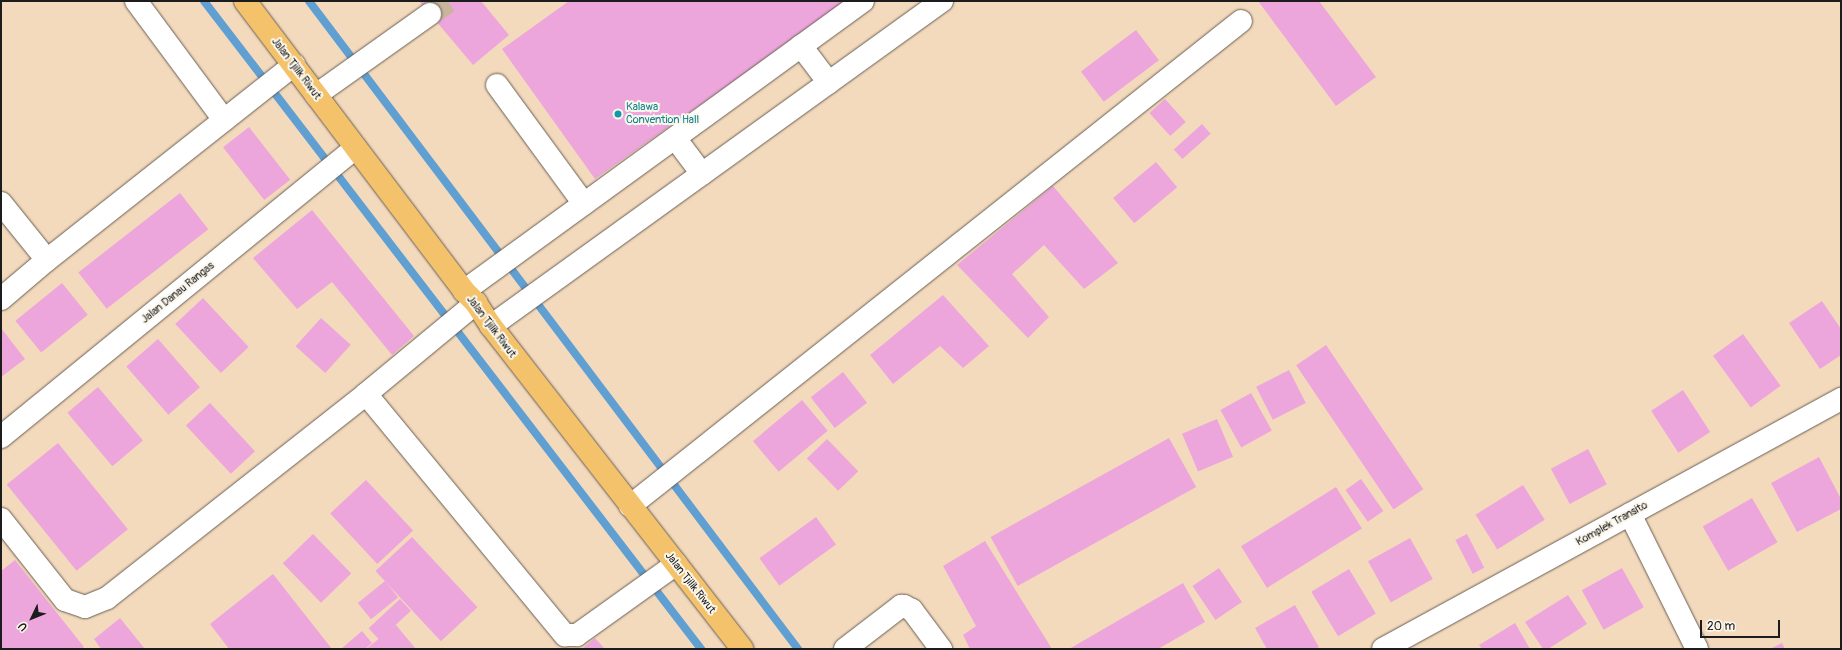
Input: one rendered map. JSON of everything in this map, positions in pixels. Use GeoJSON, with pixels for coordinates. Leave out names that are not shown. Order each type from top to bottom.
{"type":"FeatureCollection","features":[{"type":"Feature","properties":{"kind":"highway","name":"Jalan Tjilik Riwut"},"geometry":{"type":"LineString","coordinates":[[245,1],[355,148],[470,297],[490,326],[742,649]]}},
{"type":"Feature","properties":{"kind":"street"},"geometry":{"type":"LineString","coordinates":[[136,1],[224,120]]}},
{"type":"Feature","properties":{"kind":"street"},"geometry":{"type":"LineString","coordinates":[[1,519],[65,600],[85,607],[108,598],[366,394],[470,297],[584,204],[863,1]]}},
{"type":"Feature","properties":{"kind":"street"},"geometry":{"type":"LineString","coordinates":[[490,326],[942,1]]}},
{"type":"Feature","properties":{"kind":"street"},"geometry":{"type":"LineString","coordinates":[[316,95],[430,14]]}},
{"type":"Feature","properties":{"kind":"street"},"geometry":{"type":"LineString","coordinates":[[630,506],[1241,21]]}},
{"type":"Feature","properties":{"kind":"street"},"geometry":{"type":"LineString","coordinates":[[801,46],[829,83]]}},
{"type":"Feature","properties":{"kind":"street"},"geometry":{"type":"LineString","coordinates":[[1,299],[47,260],[294,66]]}},
{"type":"Feature","properties":{"kind":"street"},"geometry":{"type":"LineString","coordinates":[[497,85],[584,204]]}},
{"type":"Feature","properties":{"kind":"street"},"geometry":{"type":"LineString","coordinates":[[674,138],[702,174]]}},
{"type":"Feature","properties":{"kind":"street","name":"Jalan Danau Rangas"},"geometry":{"type":"LineString","coordinates":[[1,436],[355,148]]}},
{"type":"Feature","properties":{"kind":"street"},"geometry":{"type":"LineString","coordinates":[[1,202],[47,260]]}},
{"type":"Feature","properties":{"kind":"street"},"geometry":{"type":"LineString","coordinates":[[366,394],[565,635],[570,636],[581,632],[676,564]]}},
{"type":"Feature","properties":{"kind":"street","name":"Komplek Transito"},"geometry":{"type":"LineString","coordinates":[[1383,649],[1841,399]]}},
{"type":"Feature","properties":{"kind":"street"},"geometry":{"type":"LineString","coordinates":[[1630,514],[1697,649]]}},
{"type":"Feature","properties":{"kind":"street"},"geometry":{"type":"LineString","coordinates":[[844,649],[901,606],[912,610],[942,649]]}},
{"type":"Feature","properties":{"kind":"building"},"geometry":{"type":"Polygon","coordinates":[[[419,1],[481,1],[509,35],[473,65],[419,1]]]}},
{"type":"Feature","properties":{"kind":"building","name":"Kalawa Convention Hall"},"geometry":{"type":"Polygon","coordinates":[[[569,1],[847,1],[595,179],[502,49],[569,1]]]}},
{"type":"Feature","properties":{"kind":"building"},"geometry":{"type":"Polygon","coordinates":[[[1258,1],[1319,1],[1376,77],[1336,106],[1258,1]]]}},
{"type":"Feature","properties":{"kind":"building"},"geometry":{"type":"Polygon","coordinates":[[[1136,30],[1159,60],[1104,102],[1081,72],[1136,30]]]}},
{"type":"Feature","properties":{"kind":"building"},"geometry":{"type":"Polygon","coordinates":[[[1165,99],[1186,122],[1170,136],[1149,113],[1165,99]]]}},
{"type":"Feature","properties":{"kind":"building"},"geometry":{"type":"Polygon","coordinates":[[[1202,124],[1211,134],[1182,159],[1174,149],[1202,124]]]}},
{"type":"Feature","properties":{"kind":"building"},"geometry":{"type":"Polygon","coordinates":[[[249,127],[290,180],[264,200],[223,147],[249,127]]]}},
{"type":"Feature","properties":{"kind":"building"},"geometry":{"type":"Polygon","coordinates":[[[1156,162],[1177,187],[1134,223],[1113,198],[1156,162]]]}},
{"type":"Feature","properties":{"kind":"building"},"geometry":{"type":"Polygon","coordinates":[[[1053,186],[1118,263],[1084,289],[1044,245],[1012,274],[1049,317],[1028,338],[957,265],[1053,186]]]}},
{"type":"Feature","properties":{"kind":"building"},"geometry":{"type":"Polygon","coordinates":[[[180,193],[208,229],[107,309],[78,272],[180,193]]]}},
{"type":"Feature","properties":{"kind":"building"},"geometry":{"type":"Polygon","coordinates":[[[312,210],[414,336],[392,355],[332,282],[297,309],[253,258],[312,210]]]}},
{"type":"Feature","properties":{"kind":"building"},"geometry":{"type":"Polygon","coordinates":[[[62,283],[88,315],[41,353],[15,321],[62,283]]]}},
{"type":"Feature","properties":{"kind":"building"},"geometry":{"type":"Polygon","coordinates":[[[943,295],[989,346],[963,368],[940,346],[893,384],[870,355],[943,295]]]}},
{"type":"Feature","properties":{"kind":"building"},"geometry":{"type":"Polygon","coordinates":[[[203,298],[249,347],[221,373],[175,324],[203,298]]]}},
{"type":"Feature","properties":{"kind":"building"},"geometry":{"type":"Polygon","coordinates":[[[1822,301],[1841,329],[1841,355],[1820,369],[1789,323],[1822,301]]]}},
{"type":"Feature","properties":{"kind":"building"},"geometry":{"type":"Polygon","coordinates":[[[321,318],[351,345],[325,373],[296,346],[321,318]]]}},
{"type":"Feature","properties":{"kind":"building"},"geometry":{"type":"Polygon","coordinates":[[[1,328],[25,359],[1,377],[1,328]]]}},
{"type":"Feature","properties":{"kind":"building"},"geometry":{"type":"Polygon","coordinates":[[[1743,334],[1781,386],[1751,408],[1713,356],[1743,334]]]}},
{"type":"Feature","properties":{"kind":"building"},"geometry":{"type":"Polygon","coordinates":[[[158,339],[200,387],[168,415],[126,367],[158,339]]]}},
{"type":"Feature","properties":{"kind":"building"},"geometry":{"type":"Polygon","coordinates":[[[1326,345],[1423,489],[1393,509],[1296,365],[1326,345]]]}},
{"type":"Feature","properties":{"kind":"building"},"geometry":{"type":"Polygon","coordinates":[[[1289,370],[1306,403],[1273,420],[1256,387],[1289,370]]]}},
{"type":"Feature","properties":{"kind":"building"},"geometry":{"type":"Polygon","coordinates":[[[843,372],[867,403],[835,428],[811,397],[843,372]]]}},
{"type":"Feature","properties":{"kind":"building"},"geometry":{"type":"Polygon","coordinates":[[[98,387],[143,441],[112,466],[67,413],[98,387]]]}},
{"type":"Feature","properties":{"kind":"building"},"geometry":{"type":"Polygon","coordinates":[[[1683,390],[1710,432],[1678,453],[1651,411],[1683,390]]]}},
{"type":"Feature","properties":{"kind":"building"},"geometry":{"type":"Polygon","coordinates":[[[1251,393],[1272,431],[1241,448],[1220,410],[1251,393]]]}},
{"type":"Feature","properties":{"kind":"building"},"geometry":{"type":"Polygon","coordinates":[[[802,400],[828,431],[779,472],[753,441],[802,400]]]}},
{"type":"Feature","properties":{"kind":"building"},"geometry":{"type":"Polygon","coordinates":[[[210,403],[255,451],[231,474],[186,426],[210,403]]]}},
{"type":"Feature","properties":{"kind":"building"},"geometry":{"type":"Polygon","coordinates":[[[1217,419],[1233,457],[1198,472],[1182,434],[1217,419]]]}},
{"type":"Feature","properties":{"kind":"building"},"geometry":{"type":"Polygon","coordinates":[[[1169,438],[1196,487],[1018,586],[991,537],[1169,438]]]}},
{"type":"Feature","properties":{"kind":"building"},"geometry":{"type":"Polygon","coordinates":[[[827,439],[858,471],[838,491],[807,458],[827,439]]]}},
{"type":"Feature","properties":{"kind":"building"},"geometry":{"type":"Polygon","coordinates":[[[58,443],[128,529],[77,571],[7,485],[58,443]]]}},
{"type":"Feature","properties":{"kind":"building"},"geometry":{"type":"Polygon","coordinates":[[[1588,449],[1607,484],[1570,504],[1551,469],[1588,449]]]}},
{"type":"Feature","properties":{"kind":"building"},"geometry":{"type":"Polygon","coordinates":[[[1819,457],[1841,499],[1841,509],[1797,532],[1771,483],[1819,457]]]}},
{"type":"Feature","properties":{"kind":"building"},"geometry":{"type":"Polygon","coordinates":[[[1361,479],[1383,511],[1368,522],[1345,490],[1361,479]]]}},
{"type":"Feature","properties":{"kind":"building"},"geometry":{"type":"Polygon","coordinates":[[[366,480],[413,530],[377,564],[330,513],[366,480]]]}},
{"type":"Feature","properties":{"kind":"building"},"geometry":{"type":"Polygon","coordinates":[[[1523,485],[1545,520],[1497,549],[1476,515],[1523,485]]]}},
{"type":"Feature","properties":{"kind":"building"},"geometry":{"type":"Polygon","coordinates":[[[1336,487],[1362,529],[1267,588],[1241,546],[1336,487]]]}},
{"type":"Feature","properties":{"kind":"building"},"geometry":{"type":"Polygon","coordinates":[[[1752,498],[1778,542],[1728,571],[1703,526],[1752,498]]]}},
{"type":"Feature","properties":{"kind":"building"},"geometry":{"type":"Polygon","coordinates":[[[816,517],[836,545],[779,586],[759,558],[816,517]]]}},
{"type":"Feature","properties":{"kind":"building"},"geometry":{"type":"Polygon","coordinates":[[[313,534],[351,574],[321,603],[283,563],[313,534]]]}},
{"type":"Feature","properties":{"kind":"building"},"geometry":{"type":"Polygon","coordinates":[[[1467,534],[1484,568],[1473,574],[1455,540],[1467,534]]]}},
{"type":"Feature","properties":{"kind":"building"},"geometry":{"type":"Polygon","coordinates":[[[412,537],[477,607],[441,641],[375,571],[412,537]]]}},
{"type":"Feature","properties":{"kind":"building"},"geometry":{"type":"Polygon","coordinates":[[[1410,538],[1433,579],[1391,602],[1368,561],[1410,538]]]}},
{"type":"Feature","properties":{"kind":"building"},"geometry":{"type":"Polygon","coordinates":[[[985,541],[1052,649],[970,649],[963,635],[976,626],[943,566],[985,541]]]}},
{"type":"Feature","properties":{"kind":"building"},"geometry":{"type":"Polygon","coordinates":[[[15,560],[84,647],[82,649],[1,649],[1,571],[15,560]]]}},
{"type":"Feature","properties":{"kind":"building"},"geometry":{"type":"Polygon","coordinates":[[[1219,568],[1242,602],[1215,620],[1192,586],[1219,568]]]}},
{"type":"Feature","properties":{"kind":"building"},"geometry":{"type":"Polygon","coordinates":[[[1622,568],[1644,607],[1604,630],[1582,590],[1622,568]]]}},
{"type":"Feature","properties":{"kind":"building"},"geometry":{"type":"Polygon","coordinates":[[[1349,569],[1376,614],[1338,636],[1311,592],[1349,569]]]}},
{"type":"Feature","properties":{"kind":"building"},"geometry":{"type":"Polygon","coordinates":[[[273,574],[332,649],[229,649],[210,624],[273,574]]]}},
{"type":"Feature","properties":{"kind":"building"},"geometry":{"type":"Polygon","coordinates":[[[385,581],[398,597],[371,619],[358,603],[385,581]]]}},
{"type":"Feature","properties":{"kind":"building"},"geometry":{"type":"Polygon","coordinates":[[[1183,583],[1205,622],[1158,649],[1069,649],[1183,583]]]}},
{"type":"Feature","properties":{"kind":"building"},"geometry":{"type":"Polygon","coordinates":[[[1568,595],[1587,624],[1548,649],[1543,649],[1525,622],[1568,595]]]}},
{"type":"Feature","properties":{"kind":"building"},"geometry":{"type":"Polygon","coordinates":[[[400,599],[411,611],[379,640],[369,628],[400,599]]]}},
{"type":"Feature","properties":{"kind":"building"},"geometry":{"type":"Polygon","coordinates":[[[1295,605],[1319,647],[1315,649],[1267,649],[1255,628],[1295,605]]]}},
{"type":"Feature","properties":{"kind":"building"},"geometry":{"type":"Polygon","coordinates":[[[120,618],[145,649],[101,649],[94,639],[120,618]]]}},
{"type":"Feature","properties":{"kind":"building"},"geometry":{"type":"Polygon","coordinates":[[[1515,623],[1530,649],[1482,649],[1479,645],[1515,623]]]}},
{"type":"Feature","properties":{"kind":"building"},"geometry":{"type":"Polygon","coordinates":[[[396,625],[416,649],[366,649],[396,625]]]}},
{"type":"Feature","properties":{"kind":"building"},"geometry":{"type":"Polygon","coordinates":[[[362,631],[372,643],[365,649],[341,649],[362,631]]]}},
{"type":"Feature","properties":{"kind":"building"},"geometry":{"type":"Polygon","coordinates":[[[595,638],[605,649],[582,649],[595,638]]]}},
{"type":"Feature","properties":{"kind":"building"},"geometry":{"type":"Polygon","coordinates":[[[1782,643],[1785,649],[1770,649],[1782,643]]]}},
{"type":"Feature","properties":{"kind":"waterway"},"geometry":{"type":"LineString","coordinates":[[204,1],[701,649]]}},
{"type":"Feature","properties":{"kind":"waterway"},"geometry":{"type":"LineString","coordinates":[[309,1],[798,649]]}},
{"type":"Feature","properties":{"kind":"tunnel"},"geometry":{"type":"LineString","coordinates":[[430,14],[450,1]]}},
{"type":"Feature","properties":{"kind":"place","name":"Kalawa Convention Hall"},"geometry":{"type":"Point","coordinates":[618,114]}}]}
